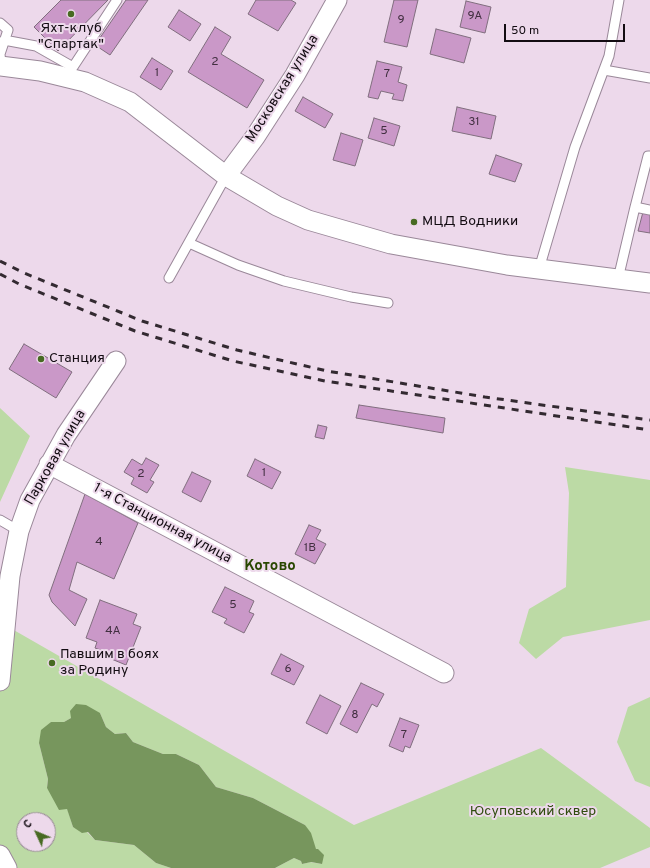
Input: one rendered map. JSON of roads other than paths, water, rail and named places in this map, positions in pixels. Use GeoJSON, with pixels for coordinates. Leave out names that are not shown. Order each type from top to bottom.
{"type":"FeatureCollection","features":[{"type":"Feature","properties":{"kind":"street","name":"Московская улица"},"geometry":{"type":"LineString","coordinates":[[226,176],[255,137],[296,75],[337,0]]}},
{"type":"Feature","properties":{"kind":"street"},"geometry":{"type":"LineString","coordinates":[[1,66],[40,70],[85,82],[130,102],[226,176],[277,206],[308,220],[391,244],[539,269],[650,284]]}},
{"type":"Feature","properties":{"kind":"street","name":"Парковая улица"},"geometry":{"type":"LineString","coordinates":[[0,681],[10,576],[19,532],[30,500],[66,435],[116,361]]}},
{"type":"Feature","properties":{"kind":"street","name":"1-я Станционная улица"},"geometry":{"type":"LineString","coordinates":[[50,464],[444,673]]}},
{"type":"Feature","properties":{"kind":"street"},"geometry":{"type":"LineString","coordinates":[[0,855],[7,868]]}},
{"type":"Feature","properties":{"kind":"lane"},"geometry":{"type":"LineString","coordinates":[[4,40],[36,46],[73,67],[117,0]]}},
{"type":"Feature","properties":{"kind":"lane"},"geometry":{"type":"LineString","coordinates":[[539,269],[575,147],[609,56],[619,0]]}},
{"type":"Feature","properties":{"kind":"lane"},"geometry":{"type":"LineString","coordinates":[[0,23],[8,30],[0,54],[1,66]]}},
{"type":"Feature","properties":{"kind":"lane"},"geometry":{"type":"LineString","coordinates":[[604,70],[650,78]]}},
{"type":"Feature","properties":{"kind":"lane"},"geometry":{"type":"LineString","coordinates":[[618,279],[648,156],[650,156]]}},
{"type":"Feature","properties":{"kind":"lane"},"geometry":{"type":"LineString","coordinates":[[169,278],[226,176]]}},
{"type":"Feature","properties":{"kind":"lane"},"geometry":{"type":"LineString","coordinates":[[635,207],[650,210]]}},
{"type":"Feature","properties":{"kind":"lane"},"geometry":{"type":"LineString","coordinates":[[189,243],[238,265],[284,281],[350,297],[388,303]]}},
{"type":"Feature","properties":{"kind":"lane"},"geometry":{"type":"LineString","coordinates":[[0,520],[19,532]]}},
{"type":"Feature","properties":{"kind":"railway"},"geometry":{"type":"LineString","coordinates":[[0,261],[24,273],[142,321],[237,350],[327,371],[485,397],[650,420]]}},
{"type":"Feature","properties":{"kind":"railway"},"geometry":{"type":"LineString","coordinates":[[0,274],[19,284],[135,331],[233,361],[325,381],[650,430]]}},
{"type":"Feature","properties":{"kind":"place","name":"Яхт-клуб \"Спартак\""},"geometry":{"type":"Point","coordinates":[71,14]}},
{"type":"Feature","properties":{"kind":"place","name":"МЦД Водники"},"geometry":{"type":"Point","coordinates":[414,222]}},
{"type":"Feature","properties":{"kind":"place","name":"Станция"},"geometry":{"type":"Point","coordinates":[41,359]}},
{"type":"Feature","properties":{"kind":"place","name":"Павшим в боях за Родину"},"geometry":{"type":"Point","coordinates":[52,663]}},
{"type":"Feature","properties":{"kind":"district","name":"Котово"},"geometry":{"type":"Point","coordinates":[270,567]}},
{"type":"Feature","properties":{"kind":"park label","name":"Юсуповский сквер"},"geometry":{"type":"Point","coordinates":[533,812]}}]}
